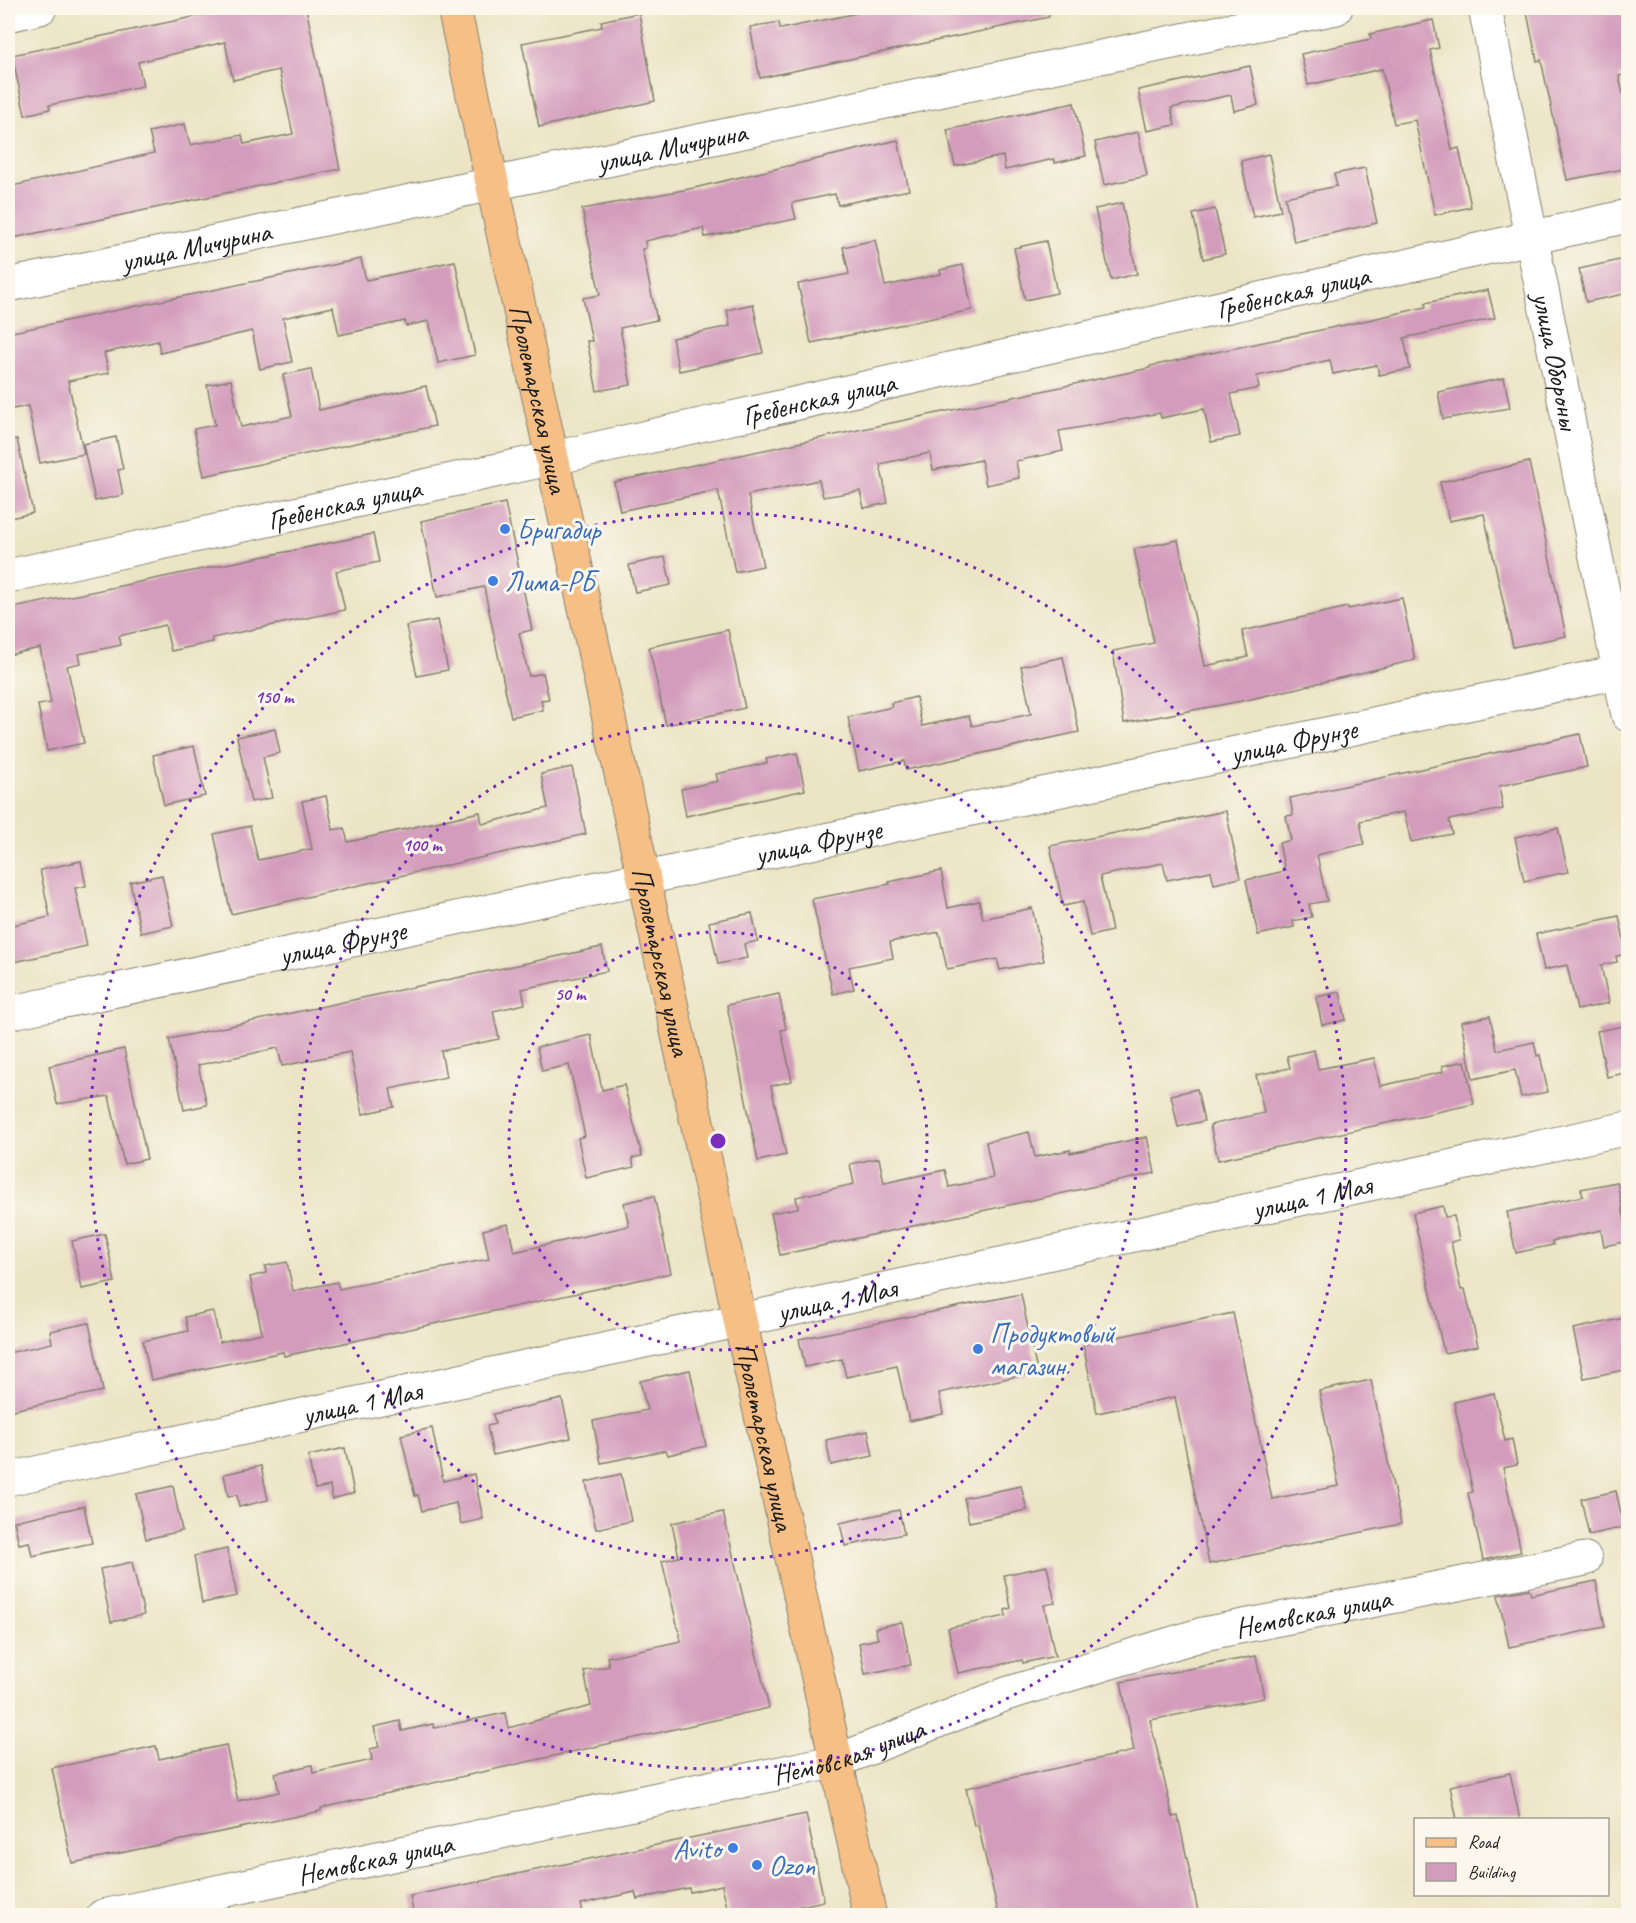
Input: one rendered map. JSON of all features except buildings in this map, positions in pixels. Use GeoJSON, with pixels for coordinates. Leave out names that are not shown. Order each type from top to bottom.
{"type":"FeatureCollection","features":[{"type":"Feature","properties":{"kind":"main road","name":"Пролетарская улица"},"geometry":{"type":"LineString","coordinates":[[454,8],[554,458],[870,1916]]}},
{"type":"Feature","properties":{"kind":"street"},"geometry":{"type":"LineString","coordinates":[[8,15],[40,8]]}},
{"type":"Feature","properties":{"kind":"street","name":"улица Мичурина"},"geometry":{"type":"LineString","coordinates":[[8,285],[1336,8]]}},
{"type":"Feature","properties":{"kind":"street","name":"улица Обороны"},"geometry":{"type":"LineString","coordinates":[[1485,8],[1624,671],[1629,715]]}},
{"type":"Feature","properties":{"kind":"street","name":"Гребенская улица"},"geometry":{"type":"LineString","coordinates":[[8,576],[554,458],[1629,216]]}},
{"type":"Feature","properties":{"kind":"street","name":"улица Фрунзе"},"geometry":{"type":"LineString","coordinates":[[8,1013],[1624,671]]}},
{"type":"Feature","properties":{"kind":"street","name":"улица 1 Мая"},"geometry":{"type":"LineString","coordinates":[[8,1479],[739,1318],[1629,1128]]}},
{"type":"Feature","properties":{"kind":"street","name":"Немовская улица"},"geometry":{"type":"LineString","coordinates":[[103,1916],[837,1761],[1006,1694],[1203,1634],[1585,1559]]}},
{"type":"Feature","properties":{"kind":"place","name":"Бригадир"},"geometry":{"type":"Point","coordinates":[505,529]}},
{"type":"Feature","properties":{"kind":"place","name":"Лима-РБ"},"geometry":{"type":"Point","coordinates":[493,581]}},
{"type":"Feature","properties":{"kind":"place","name":"Продуктовый магазин"},"geometry":{"type":"Point","coordinates":[978,1349]}},
{"type":"Feature","properties":{"kind":"place","name":"Avito"},"geometry":{"type":"Point","coordinates":[733,1848]}},
{"type":"Feature","properties":{"kind":"place","name":"Ozon"},"geometry":{"type":"Point","coordinates":[757,1865]}}]}
